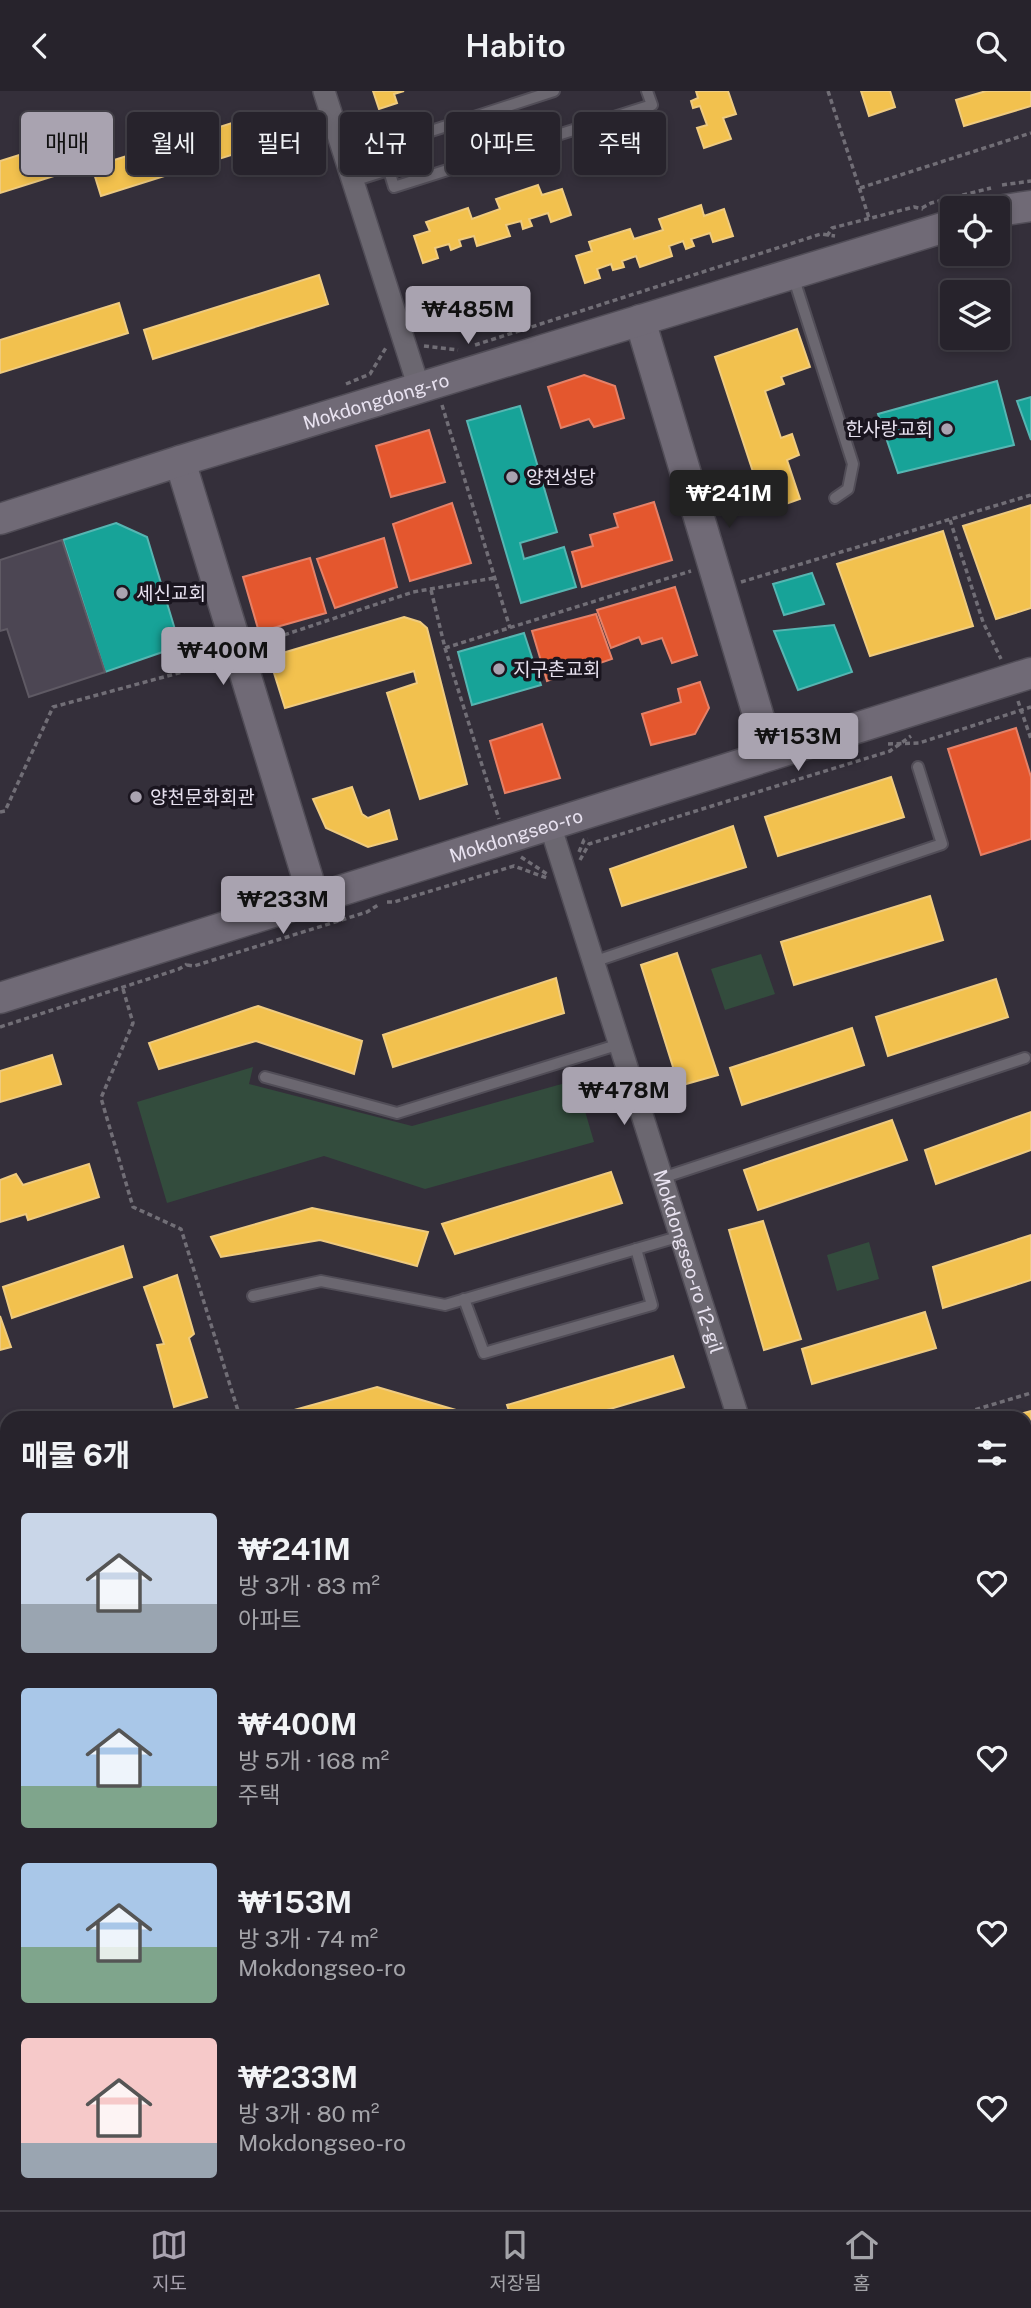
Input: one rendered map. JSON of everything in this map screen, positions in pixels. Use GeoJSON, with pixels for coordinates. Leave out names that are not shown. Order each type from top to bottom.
{"type":"FeatureCollection","features":[{"type":"Feature","properties":{"kind":"main road"},"geometry":{"type":"LineString","coordinates":[[1010,209],[1031,206]]}},
{"type":"Feature","properties":{"kind":"main road","name":"Mokdongdong-ro"},"geometry":{"type":"LineString","coordinates":[[0,519],[180,461],[792,274],[881,234],[940,227]]}},
{"type":"Feature","properties":{"kind":"main road"},"geometry":{"type":"LineString","coordinates":[[640,320],[770,755]]}},
{"type":"Feature","properties":{"kind":"main road"},"geometry":{"type":"LineString","coordinates":[[180,461],[314,899]]}},
{"type":"Feature","properties":{"kind":"main road","name":"Mokdongseo-ro"},"geometry":{"type":"LineString","coordinates":[[0,998],[314,899],[513,848],[550,825],[1021,677]]}},
{"type":"Feature","properties":{"kind":"street"},"geometry":{"type":"LineString","coordinates":[[324,91],[400,329],[427,385]]}},
{"type":"Feature","properties":{"kind":"street","name":"Mokdongseo-ro 12-gil"},"geometry":{"type":"LineString","coordinates":[[550,825],[736,1411]]}},
{"type":"Feature","properties":{"kind":"lane"},"geometry":{"type":"LineString","coordinates":[[432,131],[554,91]]}},
{"type":"Feature","properties":{"kind":"lane"},"geometry":{"type":"LineString","coordinates":[[432,175],[652,105],[647,91]]}},
{"type":"Feature","properties":{"kind":"lane"},"geometry":{"type":"LineString","coordinates":[[353,181],[372,175]]}},
{"type":"Feature","properties":{"kind":"lane"},"geometry":{"type":"LineString","coordinates":[[390,175],[394,187],[432,175]]}},
{"type":"Feature","properties":{"kind":"lane"},"geometry":{"type":"LineString","coordinates":[[792,274],[853,464],[848,489],[835,498]]}},
{"type":"Feature","properties":{"kind":"lane"},"geometry":{"type":"LineString","coordinates":[[593,962],[942,844],[918,767]]}},
{"type":"Feature","properties":{"kind":"lane"},"geometry":{"type":"LineString","coordinates":[[265,1077],[397,1113],[620,1044]]}},
{"type":"Feature","properties":{"kind":"lane"},"geometry":{"type":"LineString","coordinates":[[662,1178],[1025,1058]]}},
{"type":"Feature","properties":{"kind":"lane"},"geometry":{"type":"LineString","coordinates":[[253,1296],[321,1281],[445,1305],[681,1236]]}},
{"type":"Feature","properties":{"kind":"lane"},"geometry":{"type":"LineString","coordinates":[[464,1299],[484,1353],[652,1305],[636,1249]]}},
{"type":"Feature","properties":{"kind":"path"},"geometry":{"type":"LineString","coordinates":[[828,91],[860,188],[881,234],[931,203],[1011,183],[1031,181]]}},
{"type":"Feature","properties":{"kind":"path"},"geometry":{"type":"LineString","coordinates":[[860,188],[1031,133]]}},
{"type":"Feature","properties":{"kind":"path"},"geometry":{"type":"LineString","coordinates":[[345,385],[370,374],[386,350],[389,334],[406,325],[410,336],[425,347],[457,350],[821,234],[834,236],[844,233]]}},
{"type":"Feature","properties":{"kind":"path"},"geometry":{"type":"LineString","coordinates":[[427,385],[510,628]]}},
{"type":"Feature","properties":{"kind":"path"},"geometry":{"type":"LineString","coordinates":[[445,648],[510,628],[950,520],[1031,495]]}},
{"type":"Feature","properties":{"kind":"path"},"geometry":{"type":"LineString","coordinates":[[950,520],[984,622],[1021,677],[1021,710],[1031,739]]}},
{"type":"Feature","properties":{"kind":"path"},"geometry":{"type":"LineString","coordinates":[[431,590],[445,648],[513,848],[550,876],[566,877],[580,883],[577,867],[589,843],[890,751],[915,733]]}},
{"type":"Feature","properties":{"kind":"path"},"geometry":{"type":"LineString","coordinates":[[876,747],[890,743],[919,743],[1031,707]]}},
{"type":"Feature","properties":{"kind":"path"},"geometry":{"type":"LineString","coordinates":[[372,902],[394,902],[514,866],[546,877],[554,889],[566,877],[584,840],[743,790]]}},
{"type":"Feature","properties":{"kind":"path"},"geometry":{"type":"LineString","coordinates":[[238,1411],[181,1229],[133,1207],[102,1098],[133,1023],[120,981],[179,964],[194,966],[367,912],[389,898]]}},
{"type":"Feature","properties":{"kind":"path"},"geometry":{"type":"LineString","coordinates":[[0,1027],[122,988],[197,959]]}},
{"type":"Feature","properties":{"kind":"path"},"geometry":{"type":"LineString","coordinates":[[971,1411],[1031,1393]]}},
{"type":"Feature","properties":{"kind":"green space"},"geometry":{"type":"Polygon","coordinates":[[[761,954],[775,994],[725,1010],[711,969],[761,954]]]}},
{"type":"Feature","properties":{"kind":"green space"},"geometry":{"type":"Polygon","coordinates":[[[253,1067],[249,1084],[412,1126],[576,1080],[594,1142],[425,1189],[324,1156],[167,1203],[137,1102],[253,1067]]]}},
{"type":"Feature","properties":{"kind":"green space"},"geometry":{"type":"Polygon","coordinates":[[[869,1242],[879,1279],[837,1291],[827,1255],[869,1242]]]}},
{"type":"Feature","properties":{"kind":"building: 주거"},"geometry":{"type":"Polygon","coordinates":[[[373,91],[404,91],[394,94],[397,103],[379,109],[373,91]]]}},
{"type":"Feature","properties":{"kind":"building: 주거"},"geometry":{"type":"Polygon","coordinates":[[[696,91],[728,91],[736,114],[723,118],[731,139],[704,148],[697,128],[707,125],[700,106],[693,108],[691,101],[698,98],[696,91]]]}},
{"type":"Feature","properties":{"kind":"building: 주거"},"geometry":{"type":"Polygon","coordinates":[[[861,91],[890,91],[895,107],[869,116],[861,91]]]}},
{"type":"Feature","properties":{"kind":"building: 주거"},"geometry":{"type":"Polygon","coordinates":[[[986,91],[1031,91],[1031,106],[964,126],[956,100],[986,91]]]}},
{"type":"Feature","properties":{"kind":"building: 주거"},"geometry":{"type":"Polygon","coordinates":[[[233,123],[233,155],[219,159],[219,127],[233,123]]]}},
{"type":"Feature","properties":{"kind":"building: 주거"},"geometry":{"type":"Polygon","coordinates":[[[21,154],[21,175],[57,175],[0,193],[0,161],[21,154]]]}},
{"type":"Feature","properties":{"kind":"building: 주거"},"geometry":{"type":"Polygon","coordinates":[[[127,156],[127,175],[168,175],[101,196],[94,175],[113,175],[113,160],[127,156]]]}},
{"type":"Feature","properties":{"kind":"building: 주거"},"geometry":{"type":"Polygon","coordinates":[[[538,185],[542,195],[562,189],[571,215],[551,222],[548,213],[529,219],[532,226],[523,229],[521,221],[506,225],[510,236],[477,246],[474,236],[459,240],[461,246],[451,250],[449,244],[435,248],[438,258],[423,263],[414,236],[430,231],[426,222],[468,208],[472,219],[500,209],[496,199],[538,185]]]}},
{"type":"Feature","properties":{"kind":"building: 주거"},"geometry":{"type":"Polygon","coordinates":[[[701,205],[704,216],[724,209],[733,236],[713,242],[710,233],[691,239],[694,246],[686,249],[683,241],[669,246],[672,256],[640,267],[636,256],[622,261],[624,267],[613,270],[611,264],[597,269],[600,278],[585,283],[576,256],[592,251],[589,242],[630,229],[634,239],[663,230],[659,219],[701,205]]]}},
{"type":"Feature","properties":{"kind":"building: 주거"},"geometry":{"type":"Polygon","coordinates":[[[319,275],[328,304],[153,359],[144,330],[319,275]]]}},
{"type":"Feature","properties":{"kind":"building: 주거"},"geometry":{"type":"Polygon","coordinates":[[[119,303],[128,333],[0,373],[0,340],[119,303]]]}},
{"type":"Feature","properties":{"kind":"building: 주거"},"geometry":{"type":"Polygon","coordinates":[[[797,329],[810,367],[781,377],[784,384],[765,391],[781,438],[792,434],[799,455],[787,460],[800,499],[766,511],[715,357],[797,329]]]}},
{"type":"Feature","properties":{"kind":"building: 주거"},"geometry":{"type":"Polygon","coordinates":[[[1031,505],[1031,608],[996,619],[963,526],[1031,505]]]}},
{"type":"Feature","properties":{"kind":"building: 주거"},"geometry":{"type":"Polygon","coordinates":[[[943,531],[973,626],[870,656],[837,564],[943,531]]]}},
{"type":"Feature","properties":{"kind":"building: 주거"},"geometry":{"type":"Polygon","coordinates":[[[404,617],[420,622],[427,628],[467,784],[420,799],[387,693],[417,683],[414,671],[285,708],[269,657],[404,617]]]}},
{"type":"Feature","properties":{"kind":"building: 주거"},"geometry":{"type":"Polygon","coordinates":[[[891,777],[904,817],[778,856],[765,817],[891,777]]]}},
{"type":"Feature","properties":{"kind":"building: 주거"},"geometry":{"type":"Polygon","coordinates":[[[352,787],[362,814],[368,818],[389,810],[397,839],[368,847],[326,828],[313,799],[352,787]]]}},
{"type":"Feature","properties":{"kind":"building: 주거"},"geometry":{"type":"Polygon","coordinates":[[[733,826],[746,867],[622,906],[610,869],[733,826]]]}},
{"type":"Feature","properties":{"kind":"building: 주거"},"geometry":{"type":"Polygon","coordinates":[[[930,896],[943,940],[794,985],[781,942],[930,896]]]}},
{"type":"Feature","properties":{"kind":"building: 주거"},"geometry":{"type":"Polygon","coordinates":[[[677,953],[718,1075],[679,1086],[641,965],[677,953]]]}},
{"type":"Feature","properties":{"kind":"building: 주거"},"geometry":{"type":"Polygon","coordinates":[[[556,978],[564,1013],[393,1067],[383,1035],[556,978]]]}},
{"type":"Feature","properties":{"kind":"building: 주거"},"geometry":{"type":"Polygon","coordinates":[[[996,979],[1008,1017],[888,1056],[876,1017],[996,979]]]}},
{"type":"Feature","properties":{"kind":"building: 주거"},"geometry":{"type":"Polygon","coordinates":[[[258,1006],[362,1041],[354,1074],[256,1041],[159,1069],[149,1043],[258,1006]]]}},
{"type":"Feature","properties":{"kind":"building: 주거"},"geometry":{"type":"Polygon","coordinates":[[[852,1028],[864,1065],[742,1105],[730,1068],[852,1028]]]}},
{"type":"Feature","properties":{"kind":"building: 주거"},"geometry":{"type":"Polygon","coordinates":[[[52,1055],[61,1084],[0,1102],[0,1071],[52,1055]]]}},
{"type":"Feature","properties":{"kind":"building: 주거"},"geometry":{"type":"Polygon","coordinates":[[[1031,1112],[1031,1150],[936,1184],[925,1150],[1031,1112]]]}},
{"type":"Feature","properties":{"kind":"building: 주거"},"geometry":{"type":"Polygon","coordinates":[[[892,1120],[907,1160],[758,1210],[744,1170],[892,1120]]]}},
{"type":"Feature","properties":{"kind":"building: 주거"},"geometry":{"type":"Polygon","coordinates":[[[89,1164],[99,1197],[28,1220],[26,1214],[0,1222],[0,1180],[16,1174],[23,1185],[89,1164]]]}},
{"type":"Feature","properties":{"kind":"building: 주거"},"geometry":{"type":"Polygon","coordinates":[[[611,1172],[622,1203],[455,1254],[442,1224],[611,1172]]]}},
{"type":"Feature","properties":{"kind":"building: 주거"},"geometry":{"type":"Polygon","coordinates":[[[312,1208],[428,1232],[417,1266],[320,1240],[221,1257],[211,1237],[312,1208]]]}},
{"type":"Feature","properties":{"kind":"building: 주거"},"geometry":{"type":"Polygon","coordinates":[[[763,1221],[801,1339],[764,1350],[729,1230],[763,1221]]]}},
{"type":"Feature","properties":{"kind":"building: 주거"},"geometry":{"type":"Polygon","coordinates":[[[1031,1235],[1031,1280],[943,1308],[933,1267],[1031,1235]]]}},
{"type":"Feature","properties":{"kind":"building: 주거"},"geometry":{"type":"Polygon","coordinates":[[[123,1246],[132,1277],[12,1318],[3,1287],[123,1246]]]}},
{"type":"Feature","properties":{"kind":"building: 주거"},"geometry":{"type":"Polygon","coordinates":[[[177,1275],[194,1334],[189,1338],[207,1397],[174,1407],[157,1345],[164,1344],[144,1287],[177,1275]]]}},
{"type":"Feature","properties":{"kind":"building: 주거"},"geometry":{"type":"Polygon","coordinates":[[[925,1312],[936,1348],[812,1384],[802,1349],[925,1312]]]}},
{"type":"Feature","properties":{"kind":"building: 주거"},"geometry":{"type":"Polygon","coordinates":[[[0,1316],[11,1347],[0,1350],[0,1316]]]}},
{"type":"Feature","properties":{"kind":"building: 주거"},"geometry":{"type":"Polygon","coordinates":[[[673,1356],[684,1387],[603,1411],[509,1411],[507,1405],[673,1356]]]}},
{"type":"Feature","properties":{"kind":"building: 주거"},"geometry":{"type":"Polygon","coordinates":[[[377,1387],[459,1411],[291,1411],[377,1387]]]}},
{"type":"Feature","properties":{"kind":"building: 상업"},"geometry":{"type":"Polygon","coordinates":[[[584,375],[615,386],[624,418],[594,427],[589,419],[561,428],[548,387],[584,375]]]}},
{"type":"Feature","properties":{"kind":"building: 상업"},"geometry":{"type":"Polygon","coordinates":[[[429,430],[445,482],[391,497],[376,446],[429,430]]]}},
{"type":"Feature","properties":{"kind":"building: 상업"},"geometry":{"type":"Polygon","coordinates":[[[654,502],[672,560],[582,587],[572,552],[593,546],[590,535],[618,527],[614,514],[654,502]]]}},
{"type":"Feature","properties":{"kind":"building: 상업"},"geometry":{"type":"Polygon","coordinates":[[[452,503],[471,563],[410,581],[393,524],[452,503]]]}},
{"type":"Feature","properties":{"kind":"building: 상업"},"geometry":{"type":"Polygon","coordinates":[[[384,538],[397,587],[335,608],[317,559],[384,538]]]}},
{"type":"Feature","properties":{"kind":"building: 상업"},"geometry":{"type":"Polygon","coordinates":[[[310,558],[326,613],[259,632],[243,577],[310,558]]]}},
{"type":"Feature","properties":{"kind":"building: 상업"},"geometry":{"type":"Polygon","coordinates":[[[675,587],[697,655],[672,663],[662,638],[642,644],[639,637],[611,648],[597,610],[675,587]]]}},
{"type":"Feature","properties":{"kind":"building: 상업"},"geometry":{"type":"Polygon","coordinates":[[[596,614],[612,659],[547,681],[532,631],[596,614]]]}},
{"type":"Feature","properties":{"kind":"building: 상업"},"geometry":{"type":"Polygon","coordinates":[[[700,682],[709,708],[695,734],[651,745],[642,714],[681,702],[678,689],[700,682]]]}},
{"type":"Feature","properties":{"kind":"building: 상업"},"geometry":{"type":"Polygon","coordinates":[[[542,724],[560,778],[505,793],[490,741],[542,724]]]}},
{"type":"Feature","properties":{"kind":"building: 상업"},"geometry":{"type":"Polygon","coordinates":[[[1016,728],[1031,777],[1031,839],[981,855],[948,749],[1016,728]]]}},
{"type":"Feature","properties":{"kind":"building: 공공","name":"한사랑교회"},"geometry":{"type":"Polygon","coordinates":[[[997,381],[1014,445],[898,473],[878,414],[997,381]]]}},
{"type":"Feature","properties":{"kind":"building: 공공"},"geometry":{"type":"Polygon","coordinates":[[[1031,397],[1031,440],[1017,401],[1031,397]]]}},
{"type":"Feature","properties":{"kind":"building: 공공","name":"양천성당"},"geometry":{"type":"Polygon","coordinates":[[[520,406],[557,532],[520,543],[524,559],[564,547],[576,587],[521,603],[467,421],[520,406]]]}},
{"type":"Feature","properties":{"kind":"building: 공공","name":"세신교회"},"geometry":{"type":"Polygon","coordinates":[[[116,523],[147,537],[180,646],[105,672],[63,540],[116,523]]]}},
{"type":"Feature","properties":{"kind":"building: 공공"},"geometry":{"type":"Polygon","coordinates":[[[812,573],[824,604],[784,615],[773,584],[812,573]]]}},
{"type":"Feature","properties":{"kind":"building: 공공"},"geometry":{"type":"Polygon","coordinates":[[[834,625],[852,672],[798,690],[774,631],[834,625]]]}},
{"type":"Feature","properties":{"kind":"building: 공공","name":"지구촌교회"},"geometry":{"type":"Polygon","coordinates":[[[524,633],[541,685],[472,705],[458,652],[524,633]]]}},
{"type":"Feature","properties":{"kind":"building: 기타"},"geometry":{"type":"Polygon","coordinates":[[[62,540],[105,672],[29,697],[7,629],[0,631],[0,560],[62,540]]]}},
{"type":"Feature","properties":{"kind":"place","name":"한사랑교회"},"geometry":{"type":"Point","coordinates":[947,429]}},
{"type":"Feature","properties":{"kind":"place","name":"양천성당"},"geometry":{"type":"Point","coordinates":[512,477]}},
{"type":"Feature","properties":{"kind":"place","name":"세신교회"},"geometry":{"type":"Point","coordinates":[122,593]}},
{"type":"Feature","properties":{"kind":"place","name":"지구촌교회"},"geometry":{"type":"Point","coordinates":[499,669]}},
{"type":"Feature","properties":{"kind":"place","name":"양천문화회관"},"geometry":{"type":"Point","coordinates":[136,797]}}]}
